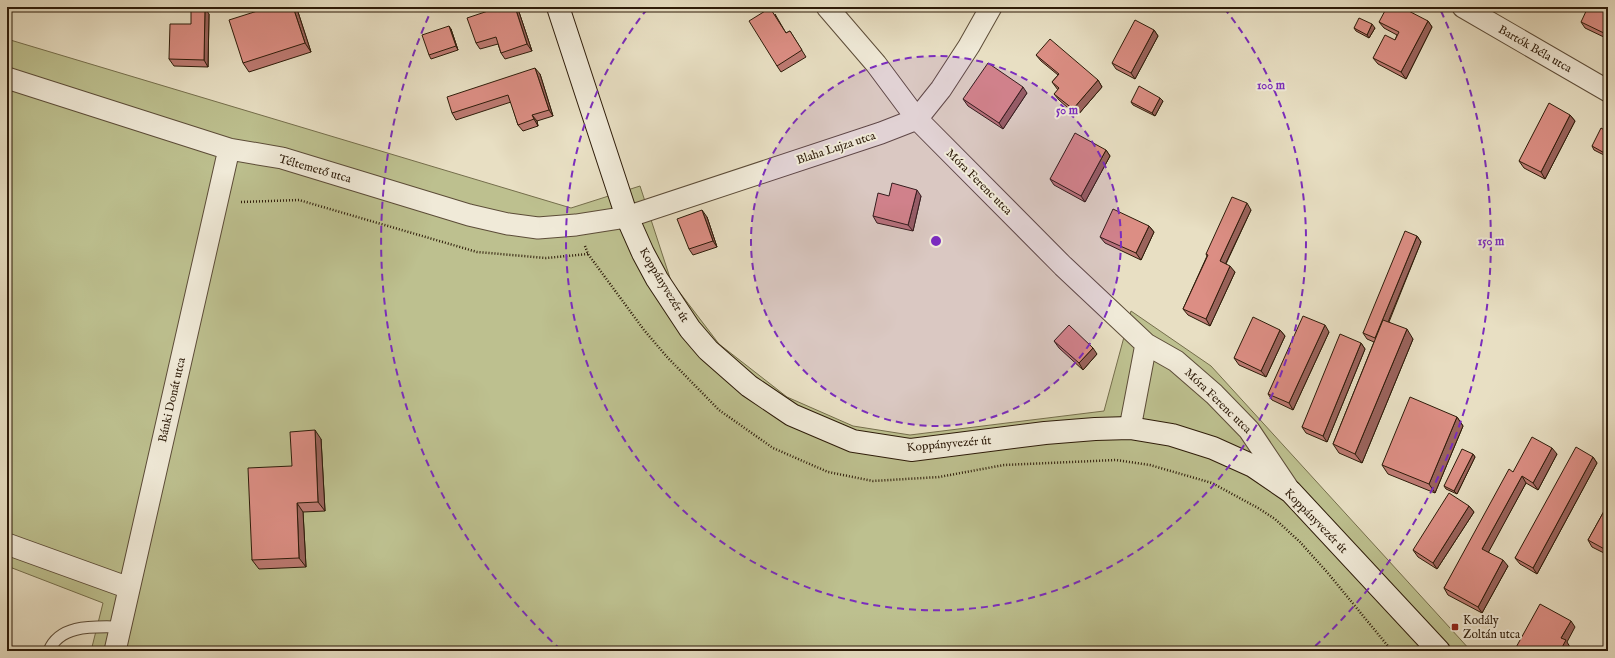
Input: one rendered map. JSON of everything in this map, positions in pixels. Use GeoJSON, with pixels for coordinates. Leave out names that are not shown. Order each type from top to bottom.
{"type":"FeatureCollection","features":[{"type":"Feature","properties":{"kind":"street","name":"Koppányvezér út"},"geometry":{"type":"LineString","coordinates":[[558,7],[627,217],[657,279],[690,329],[708,350],[749,386],[792,415],[853,441],[911,450],[1045,434],[1095,429],[1130,428],[1172,435],[1213,448],[1253,466],[1291,492],[1439,651]]}},
{"type":"Feature","properties":{"kind":"street","name":"Móra Ferenc utca"},"geometry":{"type":"LineString","coordinates":[[827,7],[876,64],[917,119],[1063,266],[1146,344],[1176,361],[1214,394],[1249,430],[1291,492]]}},
{"type":"Feature","properties":{"kind":"street"},"geometry":{"type":"LineString","coordinates":[[917,119],[941,89],[969,46],[991,7]]}},
{"type":"Feature","properties":{"kind":"street","name":"Bartók Béla utca"},"geometry":{"type":"LineString","coordinates":[[1463,7],[1608,91]]}},
{"type":"Feature","properties":{"kind":"street","name":"Téltemető utca"},"geometry":{"type":"LineString","coordinates":[[7,78],[229,149],[282,158],[469,215],[508,224],[538,228],[576,225],[627,217]]}},
{"type":"Feature","properties":{"kind":"street","name":"Blaha Lujza utca"},"geometry":{"type":"LineString","coordinates":[[627,217],[881,133],[917,119]]}},
{"type":"Feature","properties":{"kind":"street","name":"Bánki Donát utca"},"geometry":{"type":"LineString","coordinates":[[116,651],[229,149]]}},
{"type":"Feature","properties":{"kind":"street"},"geometry":{"type":"LineString","coordinates":[[1130,428],[1146,344]]}},
{"type":"Feature","properties":{"kind":"street"},"geometry":{"type":"LineString","coordinates":[[7,544],[129,588]]}},
{"type":"Feature","properties":{"kind":"lane"},"geometry":{"type":"LineString","coordinates":[[49,651],[58,638],[83,627],[121,627]]}},
{"type":"Feature","properties":{"kind":"path"},"geometry":{"type":"LineString","coordinates":[[217,203],[299,200],[477,252],[546,258],[588,254]]}},
{"type":"Feature","properties":{"kind":"path"},"geometry":{"type":"LineString","coordinates":[[576,225],[588,254],[644,330],[668,358],[719,410],[773,448],[828,472],[873,481],[939,476],[1004,465],[1116,460],[1150,466],[1212,483],[1275,519],[1300,542],[1327,572],[1392,651]]}},
{"type":"Feature","properties":{"kind":"green space"},"geometry":{"type":"Polygon","coordinates":[[[7,39],[571,208],[640,186],[671,281],[719,344],[787,397],[853,426],[910,435],[1104,411],[1131,311],[1211,366],[1471,651],[91,651],[103,603],[7,566],[7,39]]]}},
{"type":"Feature","properties":{"kind":"building"},"geometry":{"type":"Polygon","coordinates":[[[270,7],[293,7],[305,43],[243,63],[229,20],[270,7]]]}},
{"type":"Feature","properties":{"kind":"building"},"geometry":{"type":"Polygon","coordinates":[[[500,7],[515,7],[527,44],[501,53],[496,37],[476,43],[467,18],[500,7]]]}},
{"type":"Feature","properties":{"kind":"building"},"geometry":{"type":"Polygon","coordinates":[[[1387,7],[1401,7],[1428,21],[1401,72],[1373,58],[1385,35],[1395,40],[1399,32],[1379,22],[1387,7]]]}},
{"type":"Feature","properties":{"kind":"building"},"geometry":{"type":"Polygon","coordinates":[[[1588,7],[1608,7],[1608,35],[1581,22],[1588,7]]]}},
{"type":"Feature","properties":{"kind":"building"},"geometry":{"type":"Polygon","coordinates":[[[191,8],[205,8],[204,60],[169,59],[170,24],[191,24],[191,8]]]}},
{"type":"Feature","properties":{"kind":"building"},"geometry":{"type":"Polygon","coordinates":[[[770,8],[786,33],[790,31],[802,50],[777,66],[749,21],[770,8]]]}},
{"type":"Feature","properties":{"kind":"building"},"geometry":{"type":"Polygon","coordinates":[[[1359,18],[1372,24],[1367,35],[1354,28],[1359,18]]]}},
{"type":"Feature","properties":{"kind":"building"},"geometry":{"type":"Polygon","coordinates":[[[1135,20],[1154,30],[1131,73],[1112,63],[1135,20]]]}},
{"type":"Feature","properties":{"kind":"building"},"geometry":{"type":"Polygon","coordinates":[[[449,26],[456,46],[429,55],[422,35],[449,26]]]}},
{"type":"Feature","properties":{"kind":"building"},"geometry":{"type":"Polygon","coordinates":[[[1050,39],[1098,80],[1073,109],[1054,94],[1059,88],[1052,82],[1059,74],[1036,55],[1050,39]]]}},
{"type":"Feature","properties":{"kind":"building"},"geometry":{"type":"Polygon","coordinates":[[[988,63],[1023,87],[999,123],[963,99],[988,63]]]}},
{"type":"Feature","properties":{"kind":"building"},"geometry":{"type":"Polygon","coordinates":[[[535,68],[549,110],[532,115],[534,119],[518,125],[508,95],[452,113],[447,97],[535,68]]]}},
{"type":"Feature","properties":{"kind":"building"},"geometry":{"type":"Polygon","coordinates":[[[1139,86],[1160,98],[1152,113],[1131,102],[1139,86]]]}},
{"type":"Feature","properties":{"kind":"building"},"geometry":{"type":"Polygon","coordinates":[[[1549,103],[1570,115],[1541,172],[1519,161],[1549,103]]]}},
{"type":"Feature","properties":{"kind":"building"},"geometry":{"type":"Polygon","coordinates":[[[1601,128],[1608,132],[1608,155],[1592,146],[1601,128]]]}},
{"type":"Feature","properties":{"kind":"building"},"geometry":{"type":"Polygon","coordinates":[[[1075,133],[1106,150],[1081,196],[1050,179],[1075,133]]]}},
{"type":"Feature","properties":{"kind":"building"},"geometry":{"type":"Polygon","coordinates":[[[892,183],[917,190],[908,225],[873,216],[878,193],[889,196],[892,183]]]}},
{"type":"Feature","properties":{"kind":"building"},"geometry":{"type":"Polygon","coordinates":[[[1232,197],[1247,203],[1220,261],[1230,266],[1206,319],[1183,309],[1208,255],[1206,254],[1232,197]]]}},
{"type":"Feature","properties":{"kind":"building"},"geometry":{"type":"Polygon","coordinates":[[[1113,209],[1149,226],[1136,253],[1100,237],[1113,209]]]}},
{"type":"Feature","properties":{"kind":"building"},"geometry":{"type":"Polygon","coordinates":[[[702,210],[713,241],[689,249],[677,219],[702,210]]]}},
{"type":"Feature","properties":{"kind":"building"},"geometry":{"type":"Polygon","coordinates":[[[1405,231],[1417,236],[1375,338],[1363,333],[1405,231]]]}},
{"type":"Feature","properties":{"kind":"building"},"geometry":{"type":"Polygon","coordinates":[[[1303,316],[1325,325],[1289,403],[1268,394],[1303,316]]]}},
{"type":"Feature","properties":{"kind":"building"},"geometry":{"type":"Polygon","coordinates":[[[1253,317],[1280,330],[1261,371],[1234,358],[1253,317]]]}},
{"type":"Feature","properties":{"kind":"building"},"geometry":{"type":"Polygon","coordinates":[[[1383,320],[1407,329],[1355,454],[1333,444],[1383,320]]]}},
{"type":"Feature","properties":{"kind":"building"},"geometry":{"type":"Polygon","coordinates":[[[1069,325],[1093,348],[1079,363],[1054,341],[1069,325]]]}},
{"type":"Feature","properties":{"kind":"building"},"geometry":{"type":"Polygon","coordinates":[[[1340,334],[1361,343],[1323,436],[1302,427],[1340,334]]]}},
{"type":"Feature","properties":{"kind":"building"},"geometry":{"type":"Polygon","coordinates":[[[1410,397],[1457,417],[1429,484],[1382,465],[1410,397]]]}},
{"type":"Feature","properties":{"kind":"building"},"geometry":{"type":"Polygon","coordinates":[[[315,430],[318,502],[297,503],[299,558],[252,560],[248,468],[292,466],[290,432],[315,430]]]}},
{"type":"Feature","properties":{"kind":"building"},"geometry":{"type":"Polygon","coordinates":[[[1532,437],[1552,448],[1533,483],[1522,476],[1482,549],[1503,560],[1478,607],[1444,588],[1509,469],[1513,472],[1532,437]]]}},
{"type":"Feature","properties":{"kind":"building"},"geometry":{"type":"Polygon","coordinates":[[[1576,447],[1593,457],[1533,568],[1515,558],[1576,447]]]}},
{"type":"Feature","properties":{"kind":"building"},"geometry":{"type":"Polygon","coordinates":[[[1462,449],[1473,454],[1454,491],[1444,486],[1462,449]]]}},
{"type":"Feature","properties":{"kind":"building"},"geometry":{"type":"Polygon","coordinates":[[[1449,493],[1469,506],[1433,563],[1413,550],[1449,493]]]}},
{"type":"Feature","properties":{"kind":"building"},"geometry":{"type":"Polygon","coordinates":[[[1608,504],[1608,551],[1588,540],[1608,504]]]}},
{"type":"Feature","properties":{"kind":"building"},"geometry":{"type":"Polygon","coordinates":[[[1540,604],[1571,621],[1561,638],[1566,640],[1560,651],[1514,651],[1540,604]]]}},
{"type":"Feature","properties":{"kind":"place","name":"Kodály Zoltán utca"},"geometry":{"type":"Point","coordinates":[1455,627]}}]}
